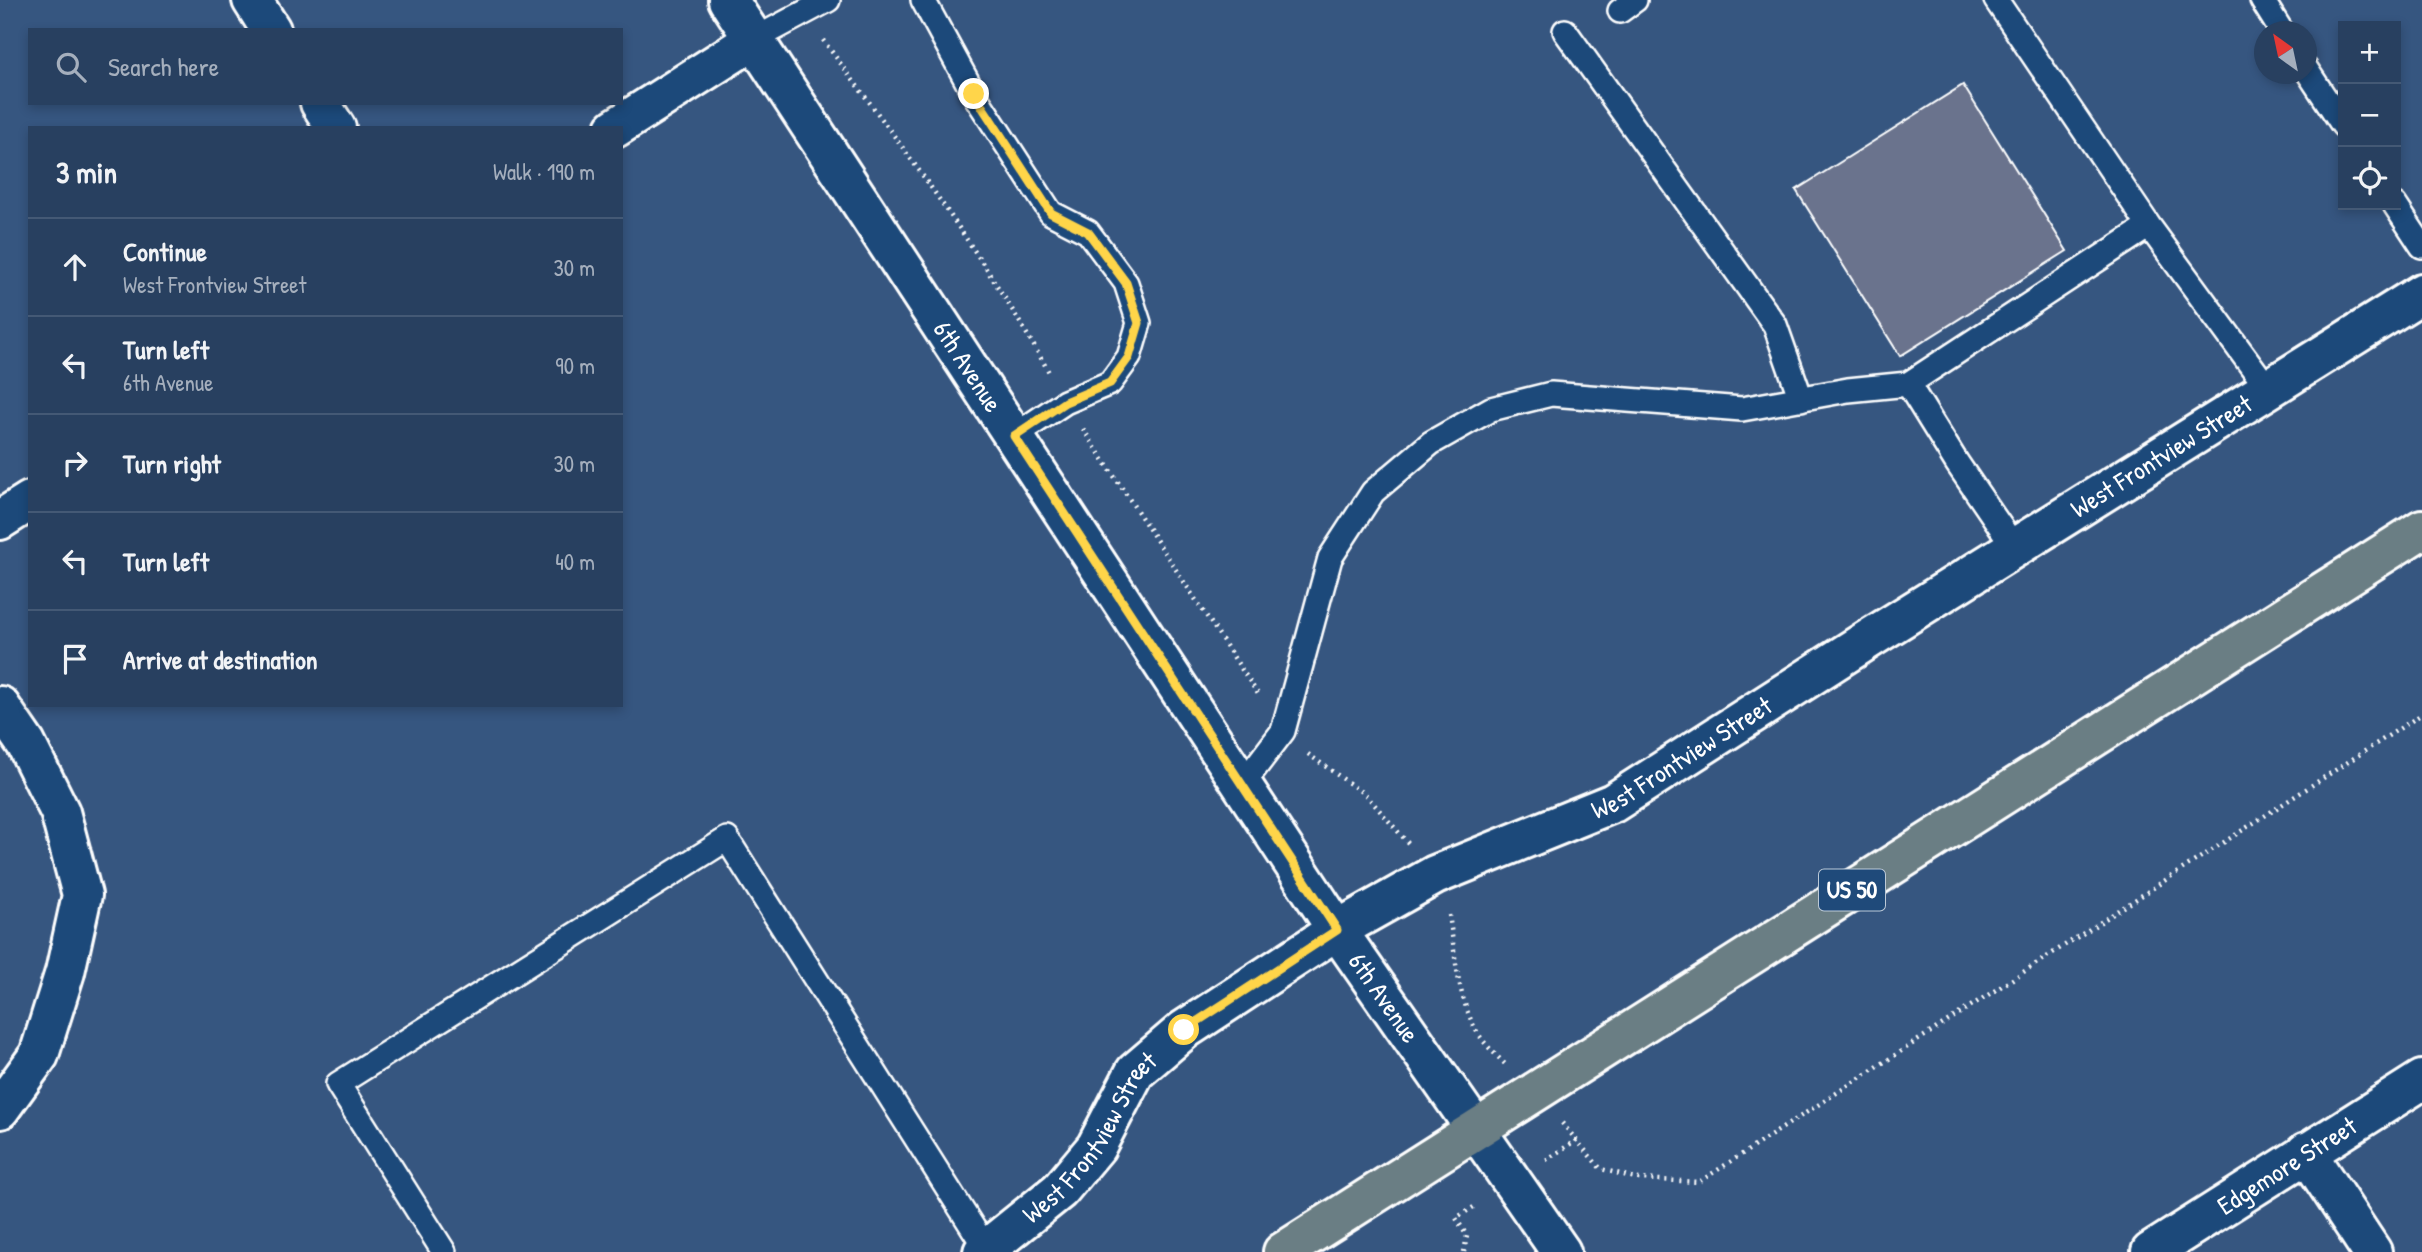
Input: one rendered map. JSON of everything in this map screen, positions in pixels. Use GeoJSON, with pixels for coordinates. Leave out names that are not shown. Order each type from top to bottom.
{"type":"FeatureCollection","features":[{"type":"Feature","properties":{"kind":"highway","name":"US 50"},"geometry":{"type":"LineString","coordinates":[[1283,1252],[2422,529]]}},
{"type":"Feature","properties":{"kind":"street"},"geometry":{"type":"LineString","coordinates":[[252,0],[270,28]]}},
{"type":"Feature","properties":{"kind":"street","name":"6th Avenue"},"geometry":{"type":"LineString","coordinates":[[729,0],[1337,930],[1560,1252]]}},
{"type":"Feature","properties":{"kind":"street"},"geometry":{"type":"LineString","coordinates":[[618,126],[755,39]]}},
{"type":"Feature","properties":{"kind":"street"},"geometry":{"type":"LineString","coordinates":[[321,105],[335,126]]}},
{"type":"Feature","properties":{"kind":"street","name":"West Frontview Street"},"geometry":{"type":"LineString","coordinates":[[985,1251],[1060,1190],[1096,1147],[1135,1072],[1184,1030],[1337,930],[1435,875],[1613,803],[2422,293]]}},
{"type":"Feature","properties":{"kind":"street"},"geometry":{"type":"LineString","coordinates":[[0,520],[28,502]]}},
{"type":"Feature","properties":{"kind":"street"},"geometry":{"type":"LineString","coordinates":[[0,706],[26,744],[60,812],[82,895],[65,972],[39,1055],[0,1109]]}},
{"type":"Feature","properties":{"kind":"street","name":"Edgemore Street"},"geometry":{"type":"LineString","coordinates":[[2151,1252],[2422,1080]]}},
{"type":"Feature","properties":{"kind":"street"},"geometry":{"type":"LineString","coordinates":[[2306,1152],[2372,1252]]}},
{"type":"Feature","properties":{"kind":"lane"},"geometry":{"type":"LineString","coordinates":[[755,39],[828,0]]}},
{"type":"Feature","properties":{"kind":"lane"},"geometry":{"type":"LineString","coordinates":[[923,0],[974,94],[1051,213],[1088,232],[1126,283],[1139,323],[1129,357],[1110,383],[1065,402],[1014,436]]}},
{"type":"Feature","properties":{"kind":"lane"},"geometry":{"type":"LineString","coordinates":[[1996,0],[2149,226],[2269,390]]}},
{"type":"Feature","properties":{"kind":"lane"},"geometry":{"type":"LineString","coordinates":[[2262,0],[2275,21]]}},
{"type":"Feature","properties":{"kind":"lane"},"geometry":{"type":"LineString","coordinates":[[1565,31],[1774,325],[1801,399]]}},
{"type":"Feature","properties":{"kind":"lane"},"geometry":{"type":"LineString","coordinates":[[2316,84],[2338,117]]}},
{"type":"Feature","properties":{"kind":"lane"},"geometry":{"type":"LineString","coordinates":[[2398,210],[2422,246]]}},
{"type":"Feature","properties":{"kind":"lane"},"geometry":{"type":"LineString","coordinates":[[1242,785],[1283,731],[1330,558],[1373,492],[1431,443],[1491,409],[1551,394],[1742,409],[1848,390],[1908,384],[2149,226]]}},
{"type":"Feature","properties":{"kind":"lane"},"geometry":{"type":"LineString","coordinates":[[1908,384],[1957,463],[2015,548]]}},
{"type":"Feature","properties":{"kind":"lane"},"geometry":{"type":"LineString","coordinates":[[444,1252],[338,1084],[727,839],[985,1251]]}},
{"type":"Feature","properties":{"kind":"path"},"geometry":{"type":"LineString","coordinates":[[1578,1139],[1601,1169],[1639,1179],[1699,1182],[2422,713]]}},
{"type":"Feature","properties":{"kind":"building"},"geometry":{"type":"Polygon","coordinates":[[[1963,85],[2067,251],[1900,356],[1796,190],[1963,85]]]}},
{"type":"Feature","properties":{"kind":"route"},"geometry":{"type":"LineString","coordinates":[[974,94],[1051,213],[1088,232],[1126,283],[1139,323],[1129,357],[1110,383],[1065,402],[1014,436],[1337,930],[1184,1030]]}}]}
